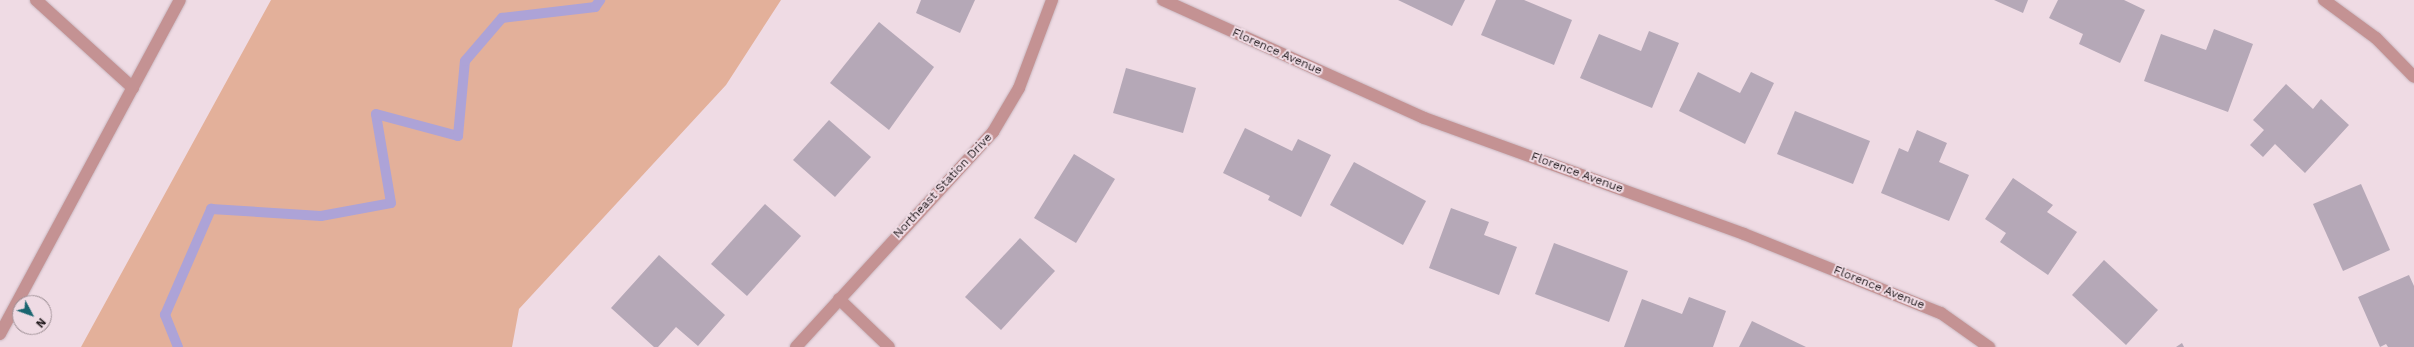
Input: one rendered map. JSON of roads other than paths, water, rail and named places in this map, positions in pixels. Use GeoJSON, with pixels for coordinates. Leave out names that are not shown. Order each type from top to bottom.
{"type":"FeatureCollection","features":[{"type":"Feature","properties":{"kind":"street"},"geometry":{"type":"LineString","coordinates":[[36,0],[133,88]]}},
{"type":"Feature","properties":{"kind":"street"},"geometry":{"type":"LineString","coordinates":[[0,334],[180,0]]}},
{"type":"Feature","properties":{"kind":"street","name":"Northeast Station Drive"},"geometry":{"type":"LineString","coordinates":[[796,347],[993,132],[1019,88],[1052,0]]}},
{"type":"Feature","properties":{"kind":"street","name":"Florence Avenue"},"geometry":{"type":"LineString","coordinates":[[1163,0],[1424,118],[1744,234],[1941,313],[1989,347]]}},
{"type":"Feature","properties":{"kind":"street"},"geometry":{"type":"LineString","coordinates":[[2324,0],[2376,38],[2414,77]]}},
{"type":"Feature","properties":{"kind":"street"},"geometry":{"type":"LineString","coordinates":[[839,299],[889,347]]}},
{"type":"Feature","properties":{"kind":"waterway"},"geometry":{"type":"LineString","coordinates":[[178,347],[165,315],[211,209],[321,216],[391,203],[376,114],[458,136],[465,61],[502,18],[595,7],[600,0]]}}]}
